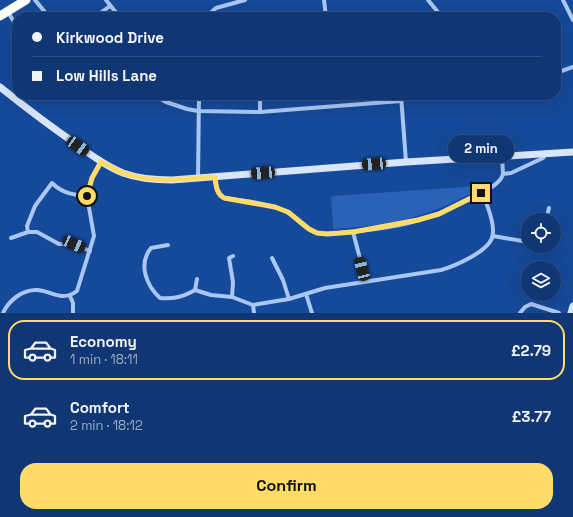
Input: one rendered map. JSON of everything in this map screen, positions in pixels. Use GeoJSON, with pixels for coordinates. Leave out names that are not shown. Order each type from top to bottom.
{"type":"FeatureCollection","features":[{"type":"Feature","properties":{"kind":"highway"},"geometry":{"type":"LineString","coordinates":[[4,14],[26,0]]}},
{"type":"Feature","properties":{"kind":"street"},"geometry":{"type":"LineString","coordinates":[[35,0],[45,12]]}},
{"type":"Feature","properties":{"kind":"street"},"geometry":{"type":"LineString","coordinates":[[106,0],[115,12]]}},
{"type":"Feature","properties":{"kind":"street"},"geometry":{"type":"LineString","coordinates":[[212,12],[216,8],[245,0]]}},
{"type":"Feature","properties":{"kind":"street"},"geometry":{"type":"LineString","coordinates":[[324,0],[325,12]]}},
{"type":"Feature","properties":{"kind":"street"},"geometry":{"type":"LineString","coordinates":[[428,0],[438,12]]}},
{"type":"Feature","properties":{"kind":"street"},"geometry":{"type":"LineString","coordinates":[[563,0],[573,20]]}},
{"type":"Feature","properties":{"kind":"street"},"geometry":{"type":"LineString","coordinates":[[102,12],[110,6]]}},
{"type":"Feature","properties":{"kind":"street"},"geometry":{"type":"LineString","coordinates":[[4,14],[12,22]]}},
{"type":"Feature","properties":{"kind":"street"},"geometry":{"type":"LineString","coordinates":[[561,71],[573,67]]}},
{"type":"Feature","properties":{"kind":"street"},"geometry":{"type":"LineString","coordinates":[[0,87],[12,96]]}},
{"type":"Feature","properties":{"kind":"street"},"geometry":{"type":"LineString","coordinates":[[17,100],[47,124],[101,162],[136,177],[155,180],[573,152]]}},
{"type":"Feature","properties":{"kind":"street"},"geometry":{"type":"LineString","coordinates":[[164,100],[174,105],[198,111],[260,112],[401,101],[406,162]]}},
{"type":"Feature","properties":{"kind":"street"},"geometry":{"type":"LineString","coordinates":[[198,100],[198,178]]}},
{"type":"Feature","properties":{"kind":"street"},"geometry":{"type":"LineString","coordinates":[[260,100],[260,112]]}},
{"type":"Feature","properties":{"kind":"street"},"geometry":{"type":"LineString","coordinates":[[503,174],[511,174],[543,158],[546,153]]}},
{"type":"Feature","properties":{"kind":"street"},"geometry":{"type":"LineString","coordinates":[[215,177],[217,190],[224,198],[275,207],[288,212],[309,229],[317,233],[327,234],[353,232],[418,220],[439,214],[481,193],[500,181],[503,174],[502,156]]}},
{"type":"Feature","properties":{"kind":"street"},"geometry":{"type":"LineString","coordinates":[[3,313],[7,305],[21,293],[38,290],[61,296],[70,296],[77,291],[94,236],[87,196],[92,178],[101,162]]}},
{"type":"Feature","properties":{"kind":"street"},"geometry":{"type":"LineString","coordinates":[[28,232],[26,226],[35,206],[52,183],[58,188],[73,195],[87,196]]}},
{"type":"Feature","properties":{"kind":"street"},"geometry":{"type":"LineString","coordinates":[[168,245],[150,248],[146,254],[143,266],[149,285],[160,298],[174,299],[185,296],[195,290],[211,295],[232,298],[253,305],[289,299],[325,288],[441,270],[455,266],[487,245],[493,236],[492,221],[481,193]]}},
{"type":"Feature","properties":{"kind":"street"},"geometry":{"type":"LineString","coordinates":[[548,213],[550,208]]}},
{"type":"Feature","properties":{"kind":"street"},"geometry":{"type":"LineString","coordinates":[[11,238],[28,232],[37,232],[59,244],[74,244],[90,251]]}},
{"type":"Feature","properties":{"kind":"street"},"geometry":{"type":"LineString","coordinates":[[353,232],[366,281]]}},
{"type":"Feature","properties":{"kind":"street"},"geometry":{"type":"LineString","coordinates":[[493,236],[521,241]]}},
{"type":"Feature","properties":{"kind":"street"},"geometry":{"type":"LineString","coordinates":[[232,298],[233,282],[229,258],[233,256]]}},
{"type":"Feature","properties":{"kind":"street"},"geometry":{"type":"LineString","coordinates":[[272,258],[283,280],[289,299]]}},
{"type":"Feature","properties":{"kind":"street"},"geometry":{"type":"LineString","coordinates":[[195,290],[197,279]]}},
{"type":"Feature","properties":{"kind":"street"},"geometry":{"type":"LineString","coordinates":[[306,294],[312,313]]}},
{"type":"Feature","properties":{"kind":"street"},"geometry":{"type":"LineString","coordinates":[[70,296],[73,302],[73,313]]}},
{"type":"Feature","properties":{"kind":"street"},"geometry":{"type":"LineString","coordinates":[[520,313],[525,307],[531,304],[559,313]]}},
{"type":"Feature","properties":{"kind":"street"},"geometry":{"type":"LineString","coordinates":[[253,305],[254,313]]}},
{"type":"Feature","properties":{"kind":"street"},"geometry":{"type":"LineString","coordinates":[[571,313],[573,306]]}},
{"type":"Feature","properties":{"kind":"shaded area"},"geometry":{"type":"Polygon","coordinates":[[[480,186],[480,189],[431,212],[402,220],[379,224],[333,229],[331,196],[480,186]]]}},
{"type":"Feature","properties":{"kind":"route"},"geometry":{"type":"LineString","coordinates":[[87,196],[92,178],[101,162],[136,177],[155,180],[215,177],[217,190],[224,198],[275,207],[288,212],[309,229],[317,233],[327,234],[353,232],[398,225],[418,220],[439,214],[481,193]]}}]}
